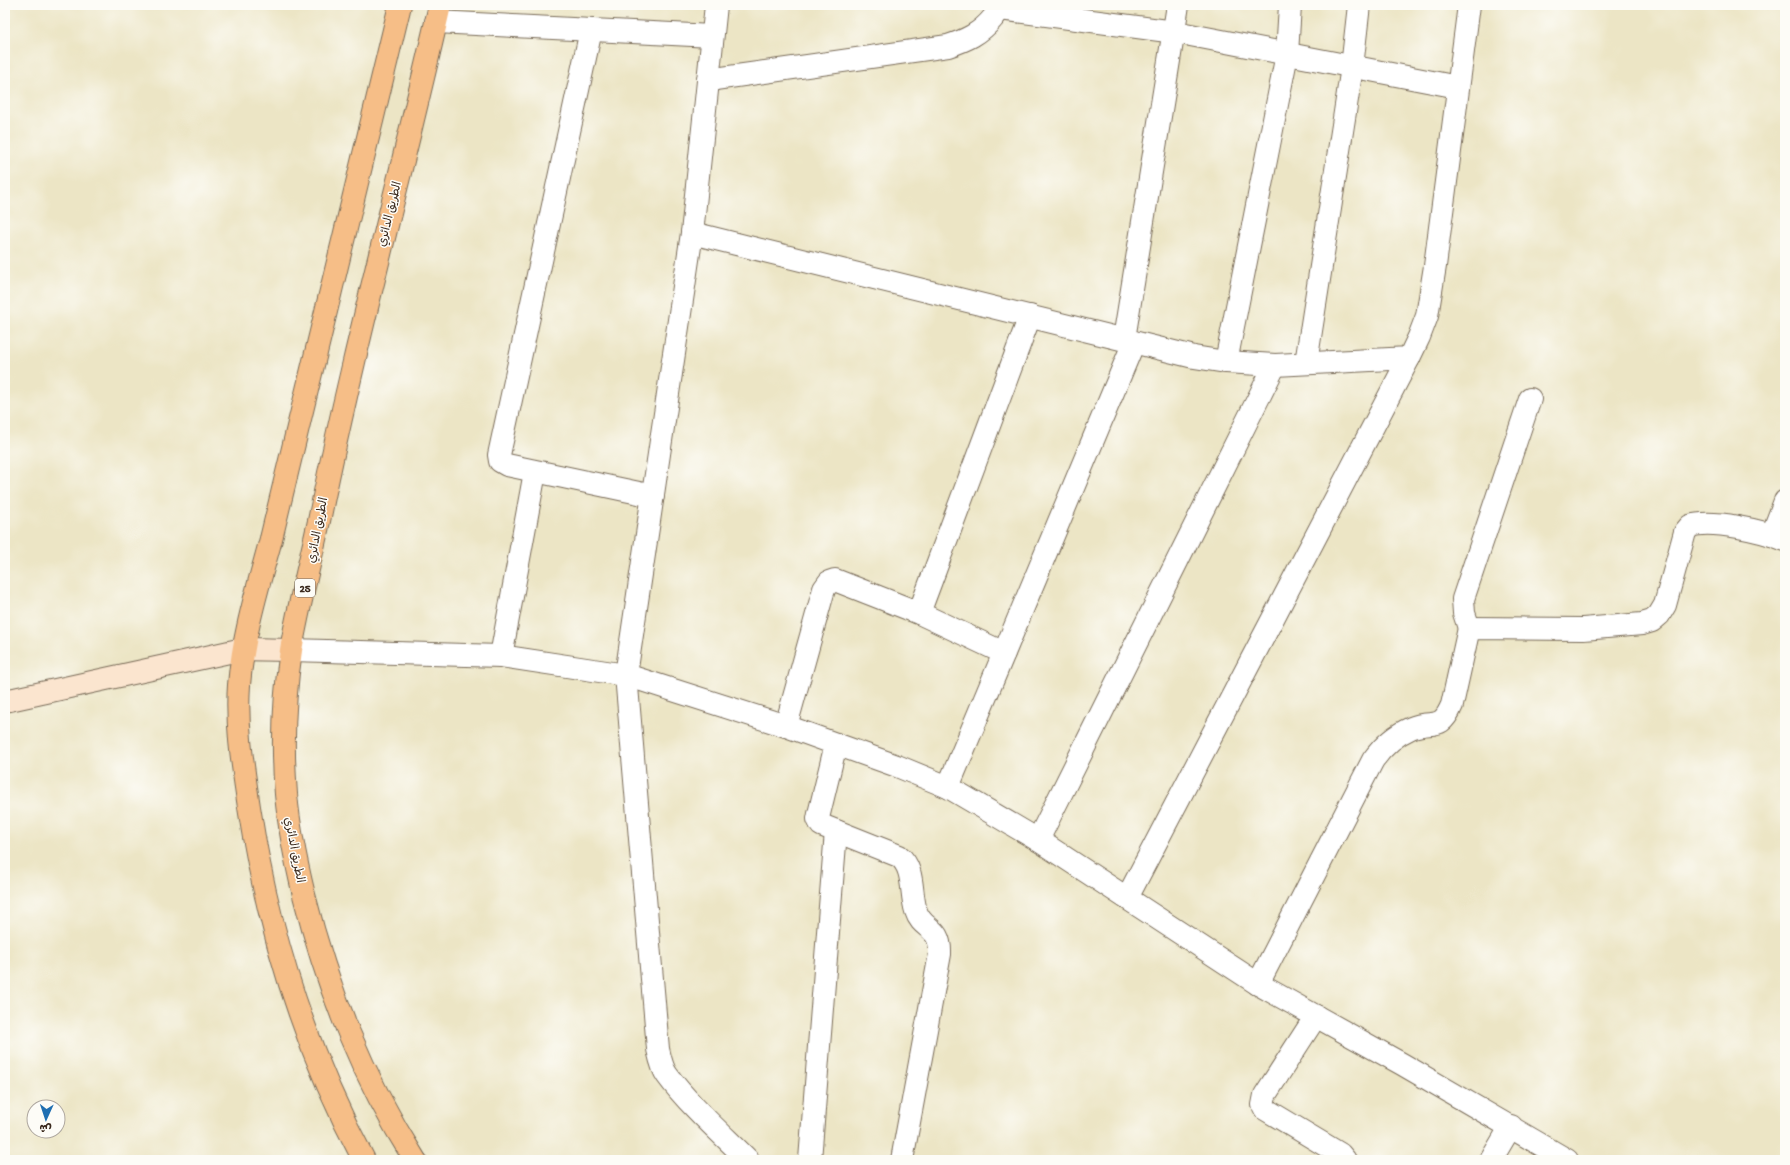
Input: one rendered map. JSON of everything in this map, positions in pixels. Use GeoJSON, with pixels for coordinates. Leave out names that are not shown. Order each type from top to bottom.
{"type":"FeatureCollection","features":[{"type":"Feature","properties":{"kind":"highway"},"geometry":{"type":"LineString","coordinates":[[364,1160],[325,1079],[309,1040],[281,960],[270,919],[255,844],[242,759],[239,700],[243,650],[250,614],[271,539],[400,5]]}},
{"type":"Feature","properties":{"kind":"highway","name":"الطريق الدائري"},"geometry":{"type":"LineString","coordinates":[[415,1160],[393,1125],[355,1049],[330,989],[296,860],[286,794],[284,733],[291,650],[337,431],[438,14]]}},
{"type":"Feature","properties":{"kind":"main road"},"geometry":{"type":"LineString","coordinates":[[5,701],[243,650],[291,650]]}},
{"type":"Feature","properties":{"kind":"street"},"geometry":{"type":"LineString","coordinates":[[716,5],[692,233],[626,675],[658,1050],[661,1064],[666,1075],[680,1091],[748,1160]]}},
{"type":"Feature","properties":{"kind":"street"},"geometry":{"type":"LineString","coordinates":[[948,787],[1004,653],[1129,340],[1178,5]]}},
{"type":"Feature","properties":{"kind":"street"},"geometry":{"type":"LineString","coordinates":[[1226,362],[1287,54],[1290,5]]}},
{"type":"Feature","properties":{"kind":"street"},"geometry":{"type":"LineString","coordinates":[[1306,363],[1352,67],[1359,5]]}},
{"type":"Feature","properties":{"kind":"street"},"geometry":{"type":"LineString","coordinates":[[1127,898],[1420,337],[1427,316],[1436,266],[1469,5]]}},
{"type":"Feature","properties":{"kind":"street"},"geometry":{"type":"LineString","coordinates":[[708,80],[948,46],[970,38],[983,29],[1000,7],[1175,32],[1458,87]]}},
{"type":"Feature","properties":{"kind":"street"},"geometry":{"type":"LineString","coordinates":[[438,14],[591,30],[712,36]]}},
{"type":"Feature","properties":{"kind":"street"},"geometry":{"type":"LineString","coordinates":[[591,30],[499,455],[500,461],[507,465],[652,496]]}},
{"type":"Feature","properties":{"kind":"street"},"geometry":{"type":"LineString","coordinates":[[692,233],[1194,357],[1226,362],[1275,365],[1409,358]]}},
{"type":"Feature","properties":{"kind":"street"},"geometry":{"type":"LineString","coordinates":[[919,613],[1030,316]]}},
{"type":"Feature","properties":{"kind":"street"},"geometry":{"type":"LineString","coordinates":[[1038,840],[1275,365]]}},
{"type":"Feature","properties":{"kind":"street"},"geometry":{"type":"LineString","coordinates":[[1258,984],[1373,760],[1382,747],[1413,727],[1437,724],[1447,716],[1452,705],[1469,628],[1464,613],[1463,599],[1530,399]]}},
{"type":"Feature","properties":{"kind":"street"},"geometry":{"type":"LineString","coordinates":[[501,656],[535,472]]}},
{"type":"Feature","properties":{"kind":"street"},"geometry":{"type":"LineString","coordinates":[[1469,628],[1584,629],[1642,624],[1652,621],[1659,615],[1665,605],[1685,532],[1690,526],[1703,523],[1779,537],[1785,501]]}},
{"type":"Feature","properties":{"kind":"street"},"geometry":{"type":"LineString","coordinates":[[786,726],[824,588],[829,582],[835,580],[843,582],[919,613],[1004,653]]}},
{"type":"Feature","properties":{"kind":"street"},"geometry":{"type":"LineString","coordinates":[[291,650],[501,656],[626,675],[786,726],[948,787],[1038,840],[1258,984],[1511,1126],[1568,1160]]}},
{"type":"Feature","properties":{"kind":"street"},"geometry":{"type":"LineString","coordinates":[[836,744],[818,819],[821,825],[899,856],[906,861],[909,869],[916,912],[939,938],[940,954],[902,1160]]}},
{"type":"Feature","properties":{"kind":"street"},"geometry":{"type":"LineString","coordinates":[[810,1160],[836,832]]}},
{"type":"Feature","properties":{"kind":"street"},"geometry":{"type":"LineString","coordinates":[[1316,1016],[1265,1095],[1263,1105],[1266,1109],[1340,1154],[1345,1160]]}},
{"type":"Feature","properties":{"kind":"street"},"geometry":{"type":"LineString","coordinates":[[1491,1160],[1511,1126]]}}]}
